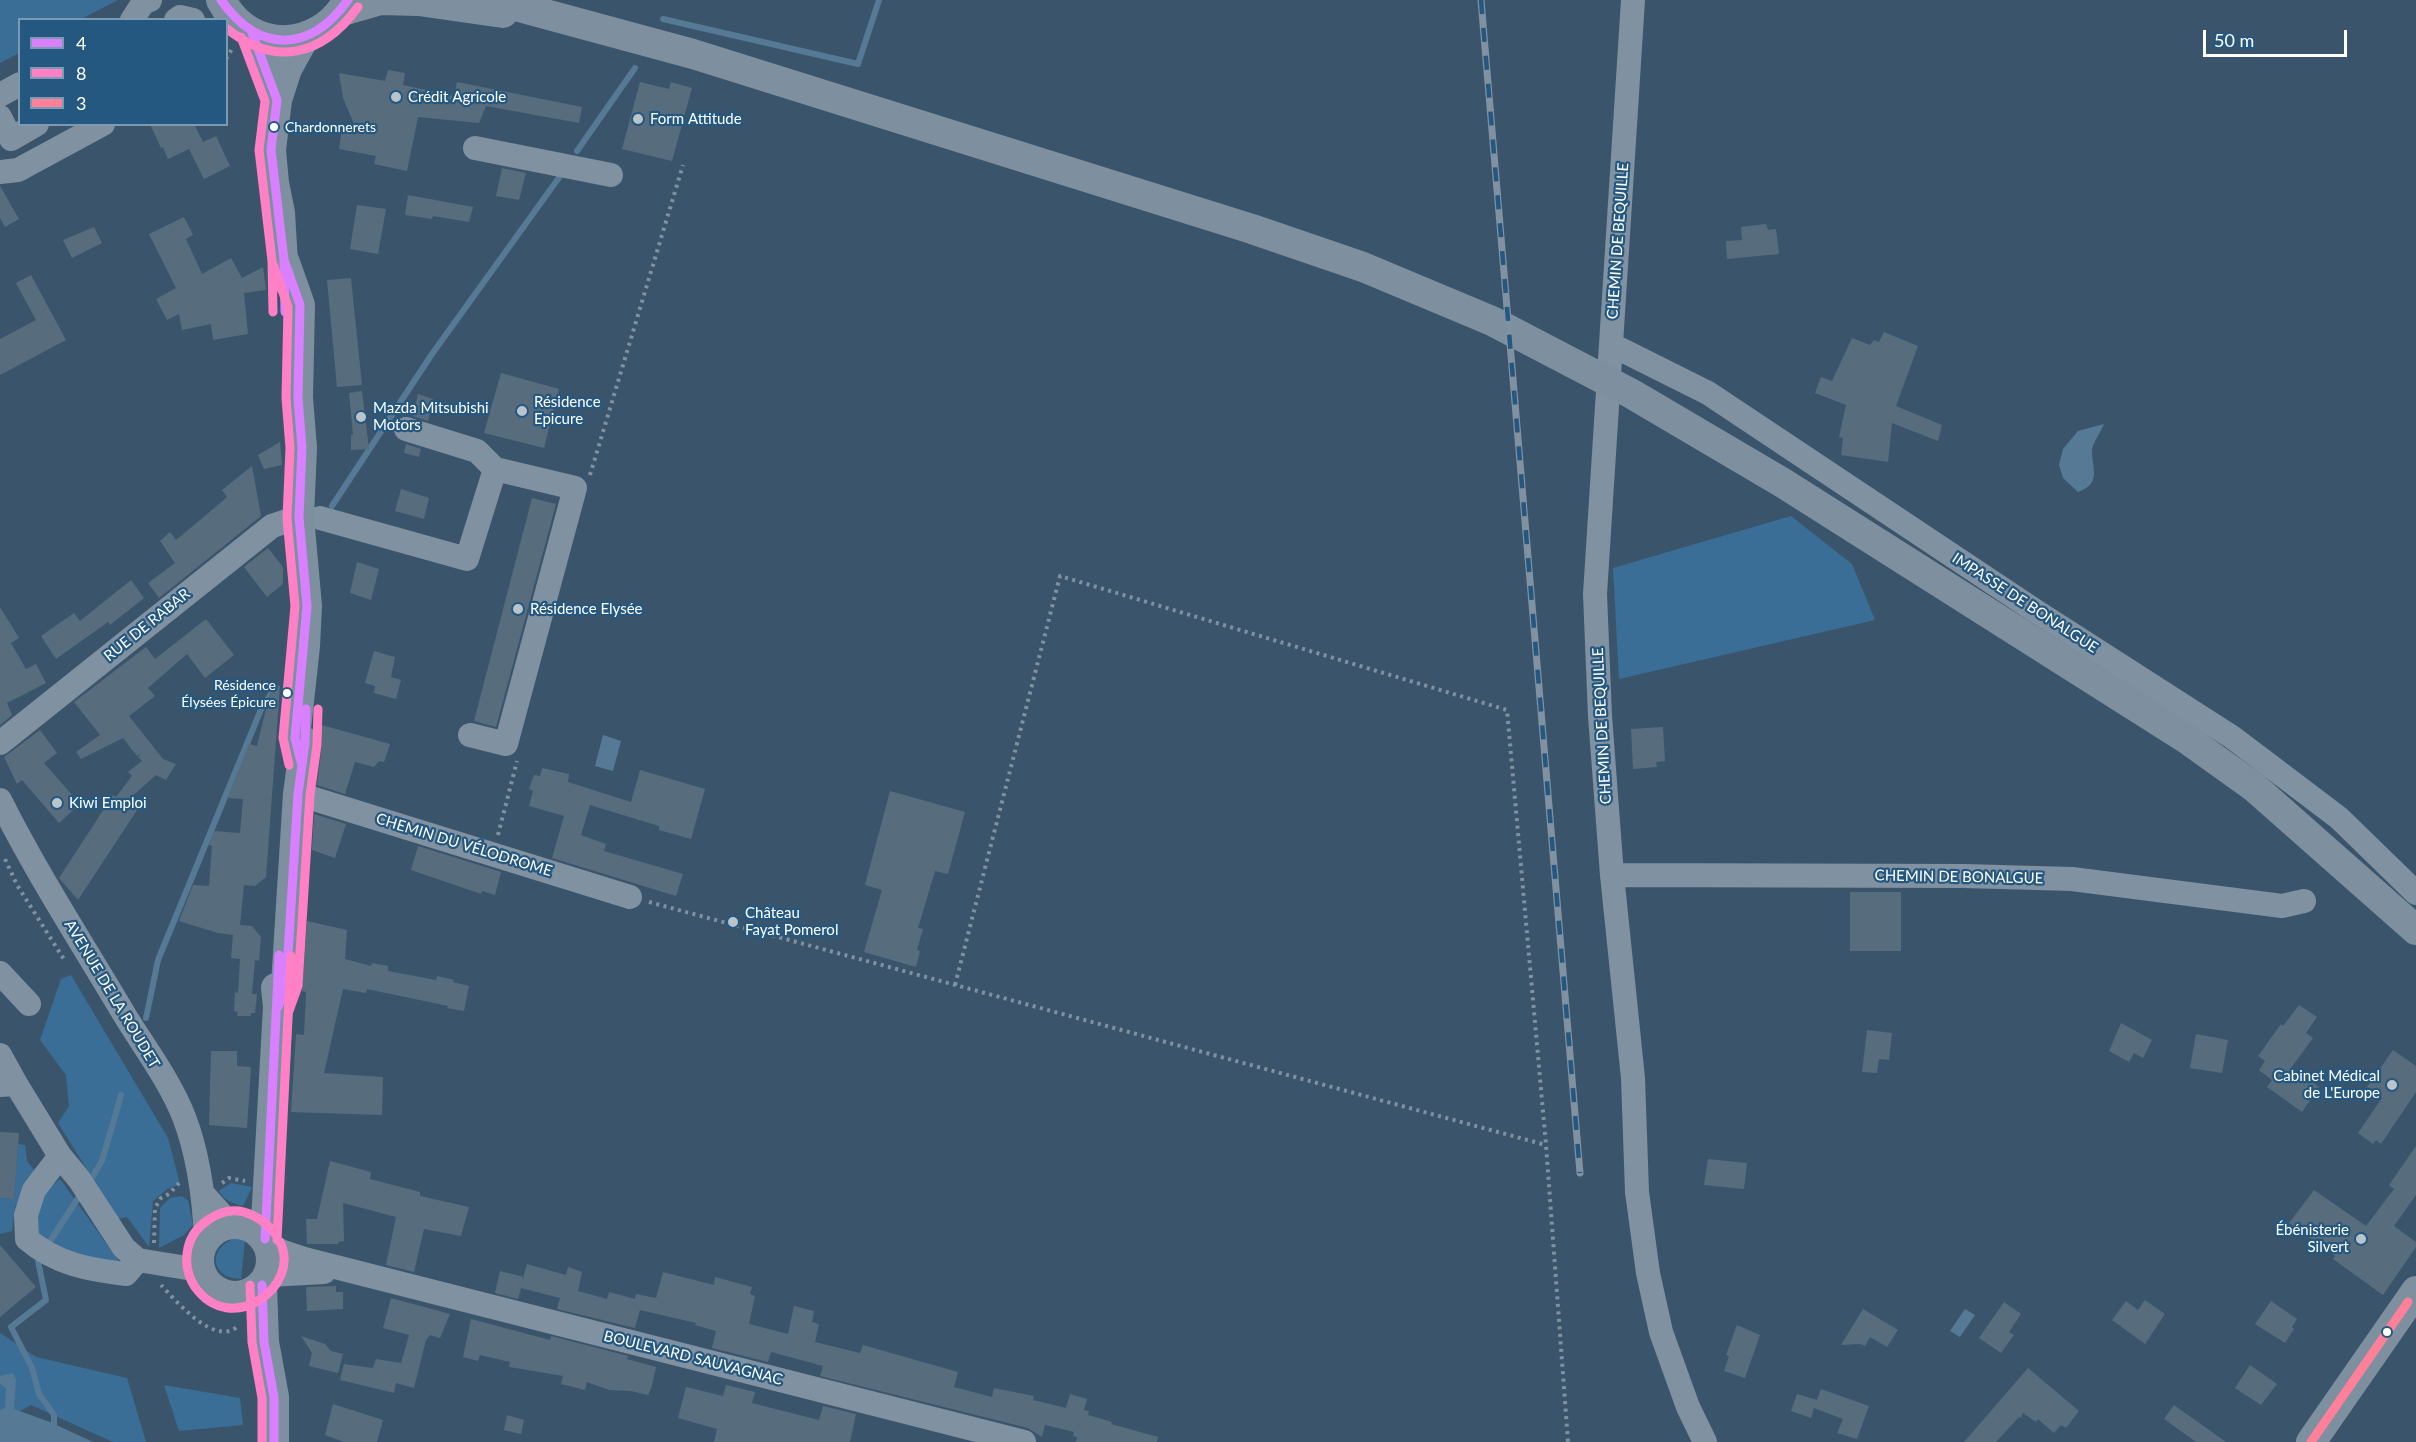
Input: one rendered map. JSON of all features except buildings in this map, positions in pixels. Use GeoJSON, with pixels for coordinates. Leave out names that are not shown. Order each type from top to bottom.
{"type":"FeatureCollection","features":[{"type":"Feature","properties":{"kind":"main road"},"geometry":{"type":"LineString","coordinates":[[221,0],[238,23],[252,33],[269,39],[304,38],[318,32],[345,5],[380,0],[420,1],[589,26]]}},
{"type":"Feature","properties":{"kind":"main road"},"geometry":{"type":"LineString","coordinates":[[484,0],[512,5],[693,54],[1134,191],[1363,267],[1492,321],[1632,394],[1783,483],[2187,739],[2254,787],[2416,930]]}},
{"type":"Feature","properties":{"kind":"main road"},"geometry":{"type":"LineString","coordinates":[[252,33],[277,105],[285,176],[280,213],[284,260],[300,305],[298,398],[309,516],[319,556],[307,606],[301,688],[306,708],[305,743],[298,794],[286,985],[278,1007],[271,1124],[211,1288],[230,1297],[242,1296],[253,1292],[266,1280]]}},
{"type":"Feature","properties":{"kind":"main road"},"geometry":{"type":"LineString","coordinates":[[277,105],[287,69],[304,38]]}},
{"type":"Feature","properties":{"kind":"main road"},"geometry":{"type":"LineString","coordinates":[[230,1241],[272,1265],[266,1280],[264,1342],[274,1397],[273,1442]]}},
{"type":"Feature","properties":{"kind":"main road"},"geometry":{"type":"LineString","coordinates":[[2311,1442],[2416,1291]]}},
{"type":"Feature","properties":{"kind":"main road"},"geometry":{"type":"LineString","coordinates":[[230,1297],[247,1323],[273,1442]]}},
{"type":"Feature","properties":{"kind":"street"},"geometry":{"type":"LineString","coordinates":[[133,18],[143,3],[150,0]]}},
{"type":"Feature","properties":{"kind":"street","name":"CHEMIN DE BEQUILLE"},"geometry":{"type":"LineString","coordinates":[[1633,0],[1596,594],[1600,716],[1612,875],[1633,1078],[1637,1192],[1648,1273],[1662,1332],[1688,1407],[1705,1442]]}},
{"type":"Feature","properties":{"kind":"street"},"geometry":{"type":"LineString","coordinates":[[0,95],[18,85]]}},
{"type":"Feature","properties":{"kind":"street"},"geometry":{"type":"LineString","coordinates":[[0,117],[11,139],[34,126]]}},
{"type":"Feature","properties":{"kind":"street"},"geometry":{"type":"LineString","coordinates":[[0,172],[18,170],[99,126]]}},
{"type":"Feature","properties":{"kind":"street"},"geometry":{"type":"LineString","coordinates":[[475,148],[611,175]]}},
{"type":"Feature","properties":{"kind":"street","name":"IMPASSE DE BONALGUE"},"geometry":{"type":"LineString","coordinates":[[1611,348],[1620,350],[1708,393],[2037,612],[2232,737],[2339,818],[2416,893]]}},
{"type":"Feature","properties":{"kind":"street"},"geometry":{"type":"LineString","coordinates":[[406,429],[477,451],[495,469],[575,488],[506,744],[470,735]]}},
{"type":"Feature","properties":{"kind":"street"},"geometry":{"type":"LineString","coordinates":[[309,516],[467,559],[495,469]]}},
{"type":"Feature","properties":{"kind":"street","name":"RUE DE RABAR"},"geometry":{"type":"LineString","coordinates":[[0,743],[272,526],[289,519],[309,516]]}},
{"type":"Feature","properties":{"kind":"street","name":"CHEMIN DU VÉLODROME"},"geometry":{"type":"LineString","coordinates":[[298,794],[630,897]]}},
{"type":"Feature","properties":{"kind":"street","name":"AVENUE DE LA ROUDET"},"geometry":{"type":"LineString","coordinates":[[0,800],[30,860],[183,1114],[192,1142],[201,1190],[230,1241]]}},
{"type":"Feature","properties":{"kind":"street","name":"CHEMIN DE BONALGUE"},"geometry":{"type":"LineString","coordinates":[[1612,875],[1964,876],[2060,879],[2282,906],[2304,901]]}},
{"type":"Feature","properties":{"kind":"street"},"geometry":{"type":"LineString","coordinates":[[0,973],[29,1004]]}},
{"type":"Feature","properties":{"kind":"street"},"geometry":{"type":"LineString","coordinates":[[0,1055],[8,1085],[83,1186],[124,1248],[146,1262]]}},
{"type":"Feature","properties":{"kind":"street"},"geometry":{"type":"LineString","coordinates":[[60,1156],[34,1190],[26,1215],[27,1239],[43,1250],[87,1269],[126,1274],[146,1262],[230,1241]]}},
{"type":"Feature","properties":{"kind":"street","name":"BOULEVARD SAUVAGNAC"},"geometry":{"type":"LineString","coordinates":[[230,1241],[283,1252],[1024,1442]]}},
{"type":"Feature","properties":{"kind":"street","name":"BOULEVARD SAUVAGNAC"},"geometry":{"type":"LineString","coordinates":[[266,1280],[303,1272],[362,1272]]}},
{"type":"Feature","properties":{"kind":"path"},"geometry":{"type":"LineString","coordinates":[[956,985],[1060,576],[1507,710],[1546,1145],[1568,1442]]}},
{"type":"Feature","properties":{"kind":"path"},"geometry":{"type":"LineString","coordinates":[[4,858],[17,885],[71,971]]}},
{"type":"Feature","properties":{"kind":"path"},"geometry":{"type":"LineString","coordinates":[[630,897],[1546,1145]]}},
{"type":"Feature","properties":{"kind":"path"},"geometry":{"type":"LineString","coordinates":[[178,1172],[180,1182]]}},
{"type":"Feature","properties":{"kind":"path"},"geometry":{"type":"LineString","coordinates":[[180,1182],[201,1190],[229,1178],[249,1182]]}},
{"type":"Feature","properties":{"kind":"path"},"geometry":{"type":"LineString","coordinates":[[180,1182],[169,1194],[160,1198],[155,1208],[146,1262],[160,1285],[209,1329],[225,1332],[237,1327]]}},
{"type":"Feature","properties":{"kind":"path"},"geometry":{"type":"LineString","coordinates":[[169,1194],[176,1194]]}},
{"type":"Feature","properties":{"kind":"shaded area"},"geometry":{"type":"Polygon","coordinates":[[[0,0],[118,0],[83,18],[18,18],[18,54],[0,63],[0,0]]]}},
{"type":"Feature","properties":{"kind":"shaded area"},"geometry":{"type":"Polygon","coordinates":[[[2104,424],[2092,448],[2093,480],[2078,492],[2063,478],[2059,465],[2063,449],[2078,431],[2104,424]]]}},
{"type":"Feature","properties":{"kind":"shaded area"},"geometry":{"type":"Polygon","coordinates":[[[1791,516],[1852,564],[1875,620],[1619,679],[1613,568],[1791,516]]]}},
{"type":"Feature","properties":{"kind":"shaded area"},"geometry":{"type":"Polygon","coordinates":[[[603,735],[621,741],[613,771],[595,766],[603,735]]]}},
{"type":"Feature","properties":{"kind":"shaded area"},"geometry":{"type":"Polygon","coordinates":[[[71,975],[168,1138],[180,1184],[167,1189],[153,1201],[149,1247],[127,1217],[118,1219],[58,1123],[69,1106],[66,1075],[40,1040],[61,979],[71,975]]]}},
{"type":"Feature","properties":{"kind":"shaded area"},"geometry":{"type":"Polygon","coordinates":[[[18,1144],[25,1145],[27,1161],[35,1171],[15,1207],[12,1231],[0,1234],[0,1198],[14,1199],[18,1144]]]}},
{"type":"Feature","properties":{"kind":"shaded area"},"geometry":{"type":"Polygon","coordinates":[[[60,1179],[121,1264],[42,1246],[35,1236],[41,1195],[60,1179]]]}},
{"type":"Feature","properties":{"kind":"shaded area"},"geometry":{"type":"Polygon","coordinates":[[[231,1183],[252,1187],[243,1206],[229,1201],[219,1191],[231,1183]]]}},
{"type":"Feature","properties":{"kind":"shaded area"},"geometry":{"type":"Polygon","coordinates":[[[181,1196],[188,1200],[193,1225],[184,1235],[159,1248],[160,1208],[170,1198],[181,1196]]]}},
{"type":"Feature","properties":{"kind":"shaded area"},"geometry":{"type":"Polygon","coordinates":[[[234,1239],[245,1240],[241,1279],[224,1275],[216,1263],[220,1248],[234,1239]]]}},
{"type":"Feature","properties":{"kind":"shaded area"},"geometry":{"type":"Polygon","coordinates":[[[1965,1309],[1975,1315],[1960,1337],[1950,1331],[1965,1309]]]}},
{"type":"Feature","properties":{"kind":"shaded area"},"geometry":{"type":"Polygon","coordinates":[[[0,1333],[36,1357],[127,1378],[146,1442],[113,1442],[31,1405],[0,1422],[0,1333]]]}},
{"type":"Feature","properties":{"kind":"shaded area"},"geometry":{"type":"Polygon","coordinates":[[[13,1373],[16,1379],[14,1409],[50,1422],[93,1442],[0,1442],[0,1410],[5,1408],[6,1388],[0,1384],[0,1376],[13,1373]]]}},
{"type":"Feature","properties":{"kind":"shaded area"},"geometry":{"type":"Polygon","coordinates":[[[164,1385],[240,1398],[243,1425],[179,1431],[164,1385]]]}},
{"type":"Feature","properties":{"kind":"waterway"},"geometry":{"type":"LineString","coordinates":[[663,19],[858,64],[879,0]]}},
{"type":"Feature","properties":{"kind":"waterway"},"geometry":{"type":"LineString","coordinates":[[577,151],[635,68]]}},
{"type":"Feature","properties":{"kind":"waterway"},"geometry":{"type":"LineString","coordinates":[[332,506],[432,354],[563,172]]}},
{"type":"Feature","properties":{"kind":"waterway"},"geometry":{"type":"LineString","coordinates":[[146,1018],[158,960],[262,707],[273,691]]}},
{"type":"Feature","properties":{"kind":"waterway"},"geometry":{"type":"LineString","coordinates":[[88,1184],[102,1161],[121,1095]]}},
{"type":"Feature","properties":{"kind":"waterway"},"geometry":{"type":"LineString","coordinates":[[47,1246],[82,1192]]}},
{"type":"Feature","properties":{"kind":"waterway"},"geometry":{"type":"LineString","coordinates":[[41,1255],[38,1261],[46,1300],[11,1327],[32,1368],[39,1394],[54,1415],[54,1442]]}},
{"type":"Feature","properties":{"kind":"railway"},"geometry":{"type":"LineString","coordinates":[[1481,0],[1580,1173]]}},
{"type":"Feature","properties":{"kind":"transit line","name":"4"},"geometry":{"type":"LineString","coordinates":[[221,0],[236,18],[252,30],[268,38],[284,40],[301,38],[317,30],[348,0]]}},
{"type":"Feature","properties":{"kind":"transit line","name":"8"},"geometry":{"type":"LineString","coordinates":[[228,29],[244,41],[262,48],[280,52],[297,51],[313,46],[329,37],[358,7]]}},
{"type":"Feature","properties":{"kind":"transit line","name":"4"},"geometry":{"type":"LineString","coordinates":[[252,33],[277,100],[271,150],[284,260],[285,312]]}},
{"type":"Feature","properties":{"kind":"transit line","name":"8"},"geometry":{"type":"LineString","coordinates":[[241,37],[265,101],[259,150],[272,261],[273,312]]}},
{"type":"Feature","properties":{"kind":"transit line","name":"4"},"geometry":{"type":"LineString","coordinates":[[284,260],[300,305],[298,398],[302,448],[299,517],[307,606],[295,738],[301,762]]}},
{"type":"Feature","properties":{"kind":"transit line","name":"8"},"geometry":{"type":"LineString","coordinates":[[273,264],[288,307],[286,398],[290,448],[287,518],[295,606],[283,738],[289,765]]}},
{"type":"Feature","properties":{"kind":"transit line","name":"4"},"geometry":{"type":"LineString","coordinates":[[278,1007],[286,985],[298,794],[305,743],[306,709]]}},
{"type":"Feature","properties":{"kind":"transit line","name":"8"},"geometry":{"type":"LineString","coordinates":[[289,1011],[298,986],[318,709]]}},
{"type":"Feature","properties":{"kind":"transit line","name":"4"},"geometry":{"type":"LineString","coordinates":[[265,1239],[279,955]]}},
{"type":"Feature","properties":{"kind":"transit line","name":"8"},"geometry":{"type":"LineString","coordinates":[[277,1240],[291,956]]}},
{"type":"Feature","properties":{"kind":"transit line","name":"8"},"geometry":{"type":"LineString","coordinates":[[277,1236],[262,1221],[244,1212],[235,1211],[217,1215],[202,1225],[191,1240],[187,1258],[190,1278],[195,1287],[210,1302],[227,1308],[244,1307],[259,1300],[272,1289],[281,1275],[284,1259],[280,1242]]}},
{"type":"Feature","properties":{"kind":"transit line","name":"8"},"geometry":{"type":"LineString","coordinates":[[250,1285],[252,1342],[262,1398],[262,1442]]}},
{"type":"Feature","properties":{"kind":"transit line","name":"4"},"geometry":{"type":"LineString","coordinates":[[262,1285],[264,1342],[274,1397],[274,1442]]}},
{"type":"Feature","properties":{"kind":"transit line","name":"3"},"geometry":{"type":"LineString","coordinates":[[2311,1442],[2408,1302]]}},
{"type":"Feature","properties":{"kind":"place","name":"Crédit Agricole"},"geometry":{"type":"Point","coordinates":[396,97]}},
{"type":"Feature","properties":{"kind":"place","name":"Form Attitude"},"geometry":{"type":"Point","coordinates":[638,119]}},
{"type":"Feature","properties":{"kind":"place","name":"Chardonnerets"},"geometry":{"type":"Point","coordinates":[274,127]}},
{"type":"Feature","properties":{"kind":"place","name":"Résidence Epicure"},"geometry":{"type":"Point","coordinates":[522,411]}},
{"type":"Feature","properties":{"kind":"place","name":"Mazda Mitsubishi Motors"},"geometry":{"type":"Point","coordinates":[361,417]}},
{"type":"Feature","properties":{"kind":"place","name":"Résidence Elysée"},"geometry":{"type":"Point","coordinates":[518,609]}},
{"type":"Feature","properties":{"kind":"place","name":"Résidence Élysées Épicure"},"geometry":{"type":"Point","coordinates":[287,693]}},
{"type":"Feature","properties":{"kind":"place","name":"Kiwi Emploi"},"geometry":{"type":"Point","coordinates":[57,803]}},
{"type":"Feature","properties":{"kind":"place","name":"Château Fayat Pomerol"},"geometry":{"type":"Point","coordinates":[733,922]}},
{"type":"Feature","properties":{"kind":"place","name":"Cabinet Médical de L'Europe"},"geometry":{"type":"Point","coordinates":[2392,1085]}},
{"type":"Feature","properties":{"kind":"place","name":"Ébénisterie Silvert"},"geometry":{"type":"Point","coordinates":[2361,1239]}}]}
